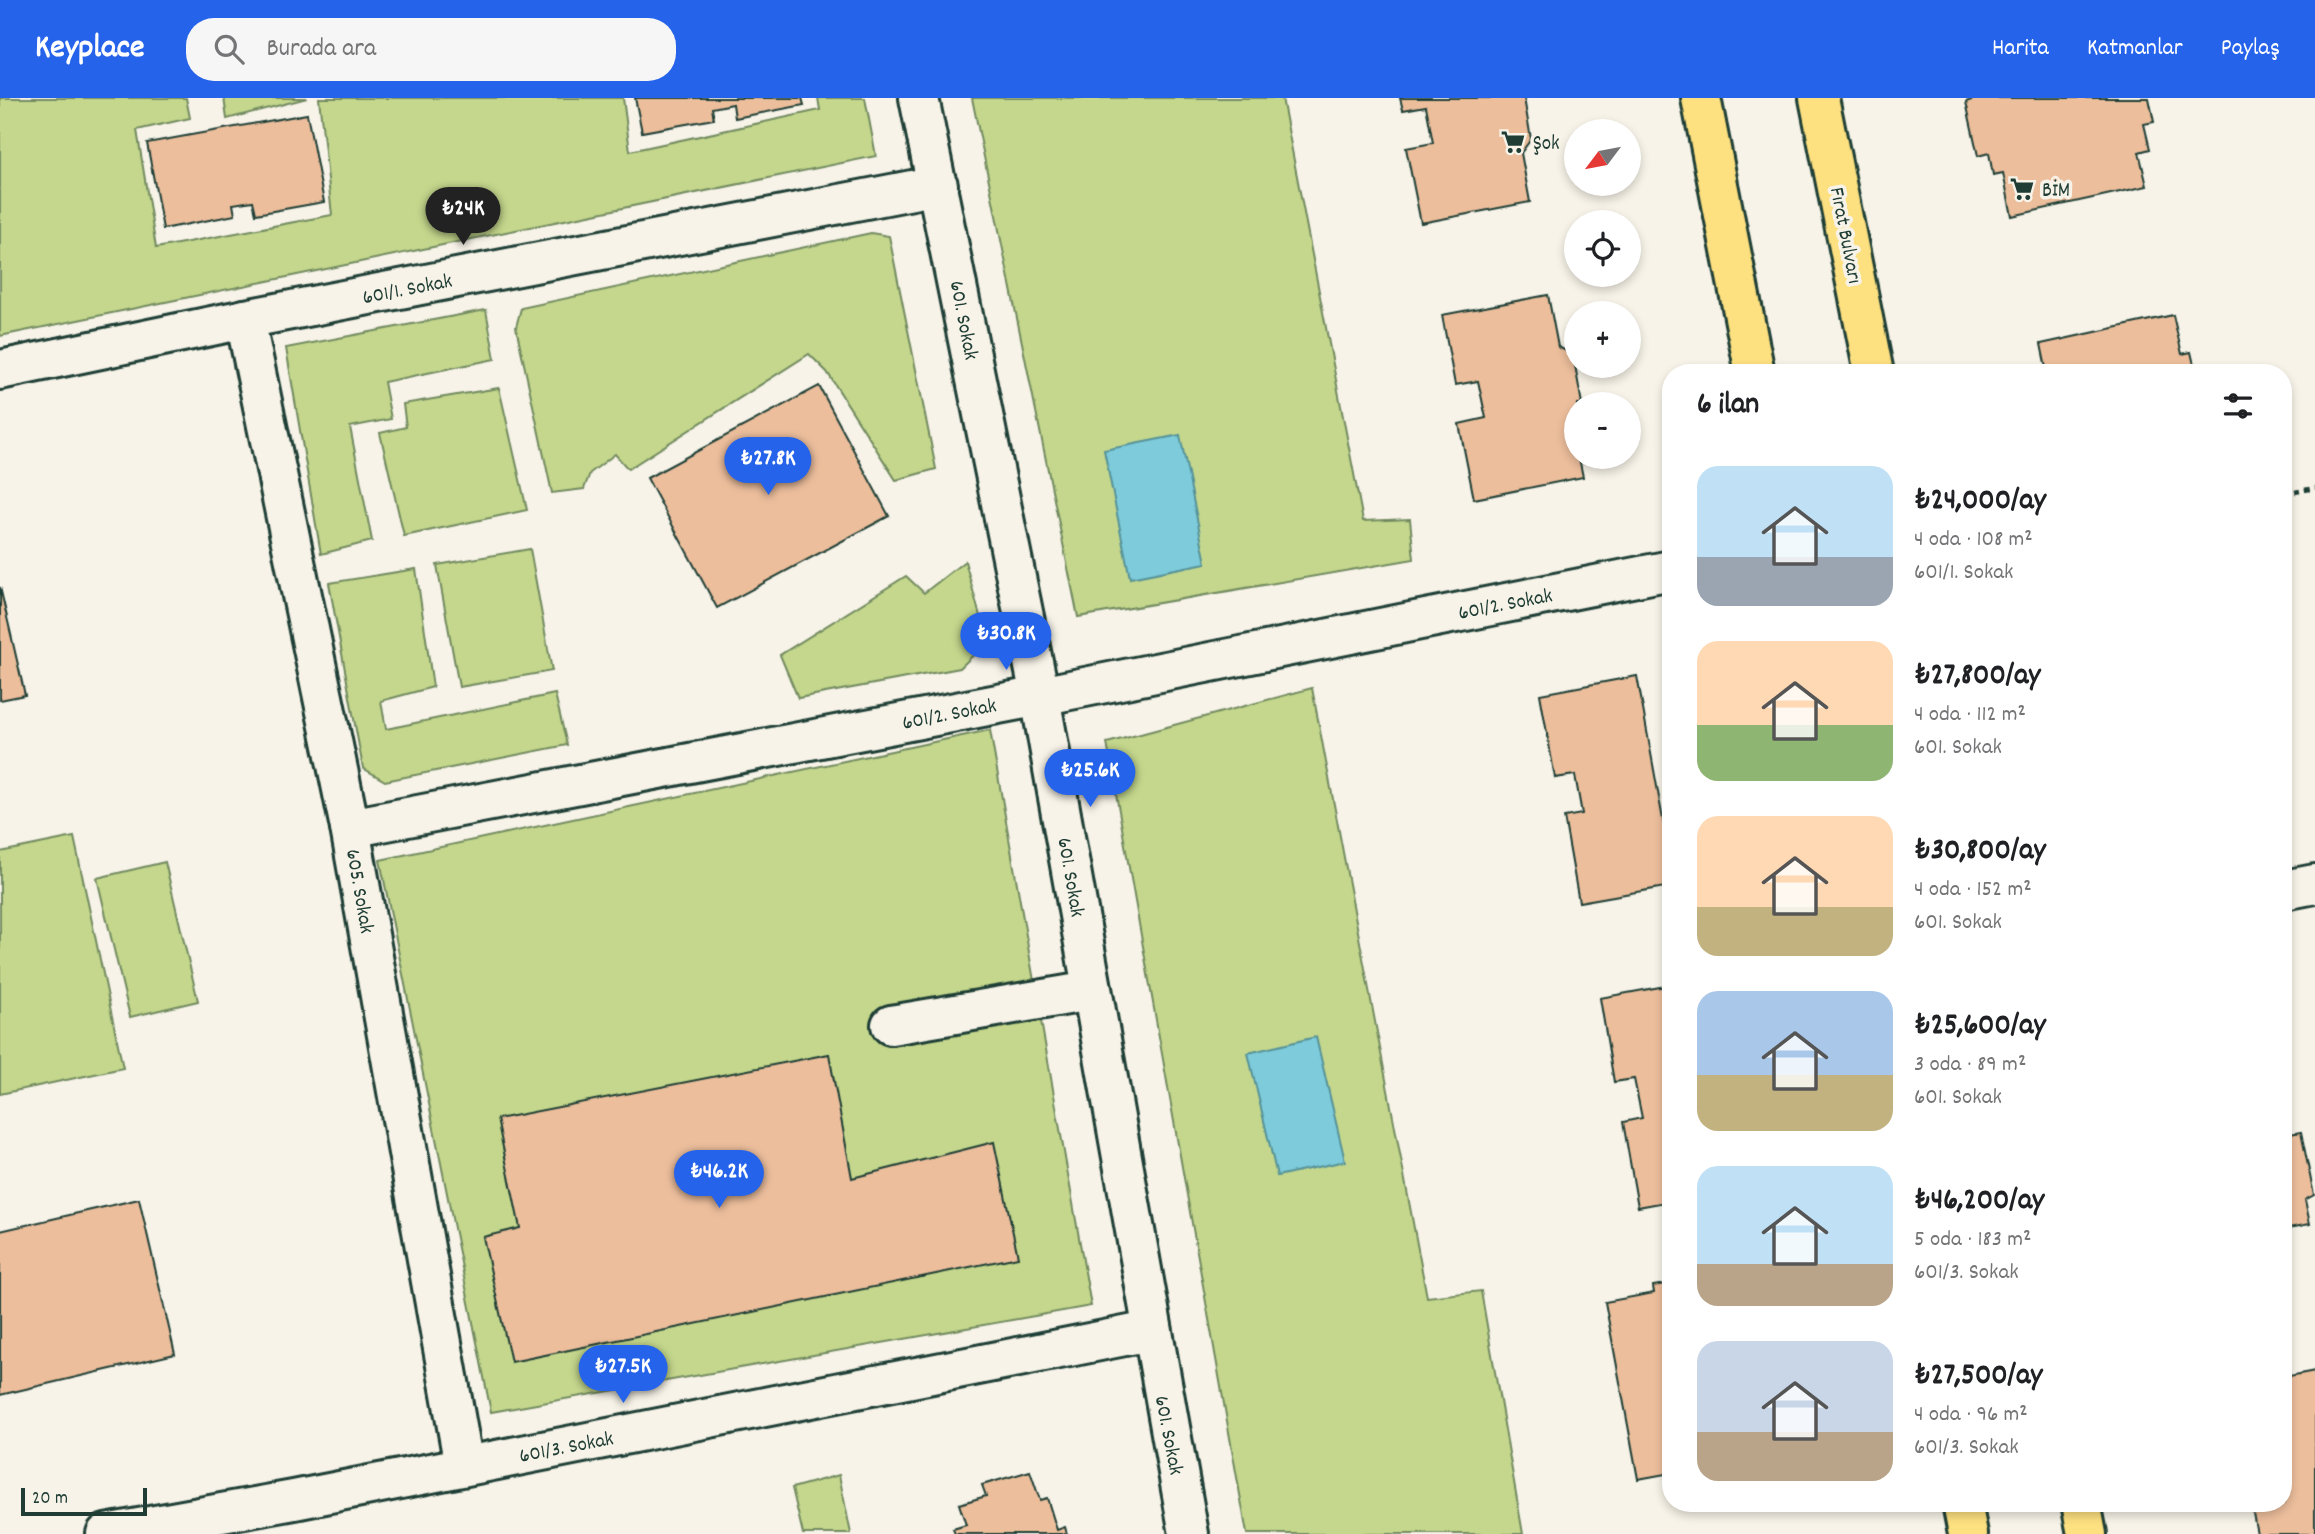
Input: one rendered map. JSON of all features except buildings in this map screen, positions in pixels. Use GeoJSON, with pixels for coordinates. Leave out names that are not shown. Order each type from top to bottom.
{"type":"FeatureCollection","features":[{"type":"Feature","properties":{"kind":"main road"},"geometry":{"type":"LineString","coordinates":[[1701,98],[1753,364]]}},
{"type":"Feature","properties":{"kind":"main road","name":"Fırat Bulvarı"},"geometry":{"type":"LineString","coordinates":[[1819,98],[1872,364]]}},
{"type":"Feature","properties":{"kind":"main road"},"geometry":{"type":"LineString","coordinates":[[1964,1512],[1968,1534]]}},
{"type":"Feature","properties":{"kind":"main road"},"geometry":{"type":"LineString","coordinates":[[2083,1512],[2087,1534]]}},
{"type":"Feature","properties":{"kind":"street","name":"601. Sokak"},"geometry":{"type":"LineString","coordinates":[[919,98],[1040,696],[1150,1331],[1189,1534]]}},
{"type":"Feature","properties":{"kind":"street","name":"601/1. Sokak"},"geometry":{"type":"LineString","coordinates":[[0,370],[244,319],[938,185]]}},
{"type":"Feature","properties":{"kind":"street","name":"605. Sokak"},"geometry":{"type":"LineString","coordinates":[[244,319],[350,828],[464,1466]]}},
{"type":"Feature","properties":{"kind":"street","name":"601/2. Sokak"},"geometry":{"type":"LineString","coordinates":[[350,828],[1040,696],[1662,572]]}},
{"type":"Feature","properties":{"kind":"street"},"geometry":{"type":"LineString","coordinates":[[2292,888],[2315,884]]}},
{"type":"Feature","properties":{"kind":"street"},"geometry":{"type":"LineString","coordinates":[[891,1025],[1091,991]]}},
{"type":"Feature","properties":{"kind":"street","name":"601/3. Sokak"},"geometry":{"type":"LineString","coordinates":[[106,1534],[1150,1331]]}},
{"type":"Feature","properties":{"kind":"path"},"geometry":{"type":"LineString","coordinates":[[2295,492],[2315,488]]}},
{"type":"Feature","properties":{"kind":"green space"},"geometry":{"type":"Polygon","coordinates":[[[0,98],[186,98],[190,118],[137,130],[156,248],[332,215],[319,98],[623,98],[630,151],[820,110],[818,98],[865,98],[876,156],[0,336],[0,98]]]}},
{"type":"Feature","properties":{"kind":"green space"},"geometry":{"type":"Polygon","coordinates":[[[224,98],[307,98],[227,119],[224,98]]]}},
{"type":"Feature","properties":{"kind":"green space"},"geometry":{"type":"Polygon","coordinates":[[[972,98],[1282,98],[1363,521],[1410,519],[1414,559],[1078,617],[972,98]]]}},
{"type":"Feature","properties":{"kind":"green space"},"geometry":{"type":"Polygon","coordinates":[[[871,233],[889,236],[936,469],[896,480],[827,372],[809,354],[628,469],[615,454],[590,473],[584,489],[552,493],[516,327],[521,308],[871,233]]]}},
{"type":"Feature","properties":{"kind":"green space"},"geometry":{"type":"Polygon","coordinates":[[[486,310],[495,359],[384,382],[391,419],[350,427],[372,541],[321,554],[286,348],[486,310]]]}},
{"type":"Feature","properties":{"kind":"green space"},"geometry":{"type":"Polygon","coordinates":[[[499,388],[527,510],[404,536],[380,433],[406,427],[403,404],[499,388]]]}},
{"type":"Feature","properties":{"kind":"green space"},"geometry":{"type":"Polygon","coordinates":[[[530,549],[552,671],[459,687],[437,565],[530,549]]]}},
{"type":"Feature","properties":{"kind":"green space"},"geometry":{"type":"Polygon","coordinates":[[[965,561],[987,642],[960,668],[798,698],[780,655],[906,576],[924,593],[965,561]]]}},
{"type":"Feature","properties":{"kind":"green space"},"geometry":{"type":"Polygon","coordinates":[[[416,569],[433,687],[381,701],[386,729],[555,694],[567,745],[385,781],[363,768],[329,583],[416,569]]]}},
{"type":"Feature","properties":{"kind":"green space"},"geometry":{"type":"Polygon","coordinates":[[[1312,688],[1427,1297],[1481,1291],[1523,1534],[1247,1534],[1107,743],[1312,688]]]}},
{"type":"Feature","properties":{"kind":"green space"},"geometry":{"type":"Polygon","coordinates":[[[990,730],[1091,1306],[491,1412],[380,860],[990,730]]]}},
{"type":"Feature","properties":{"kind":"green space"},"geometry":{"type":"Polygon","coordinates":[[[74,837],[123,1068],[0,1094],[0,852],[74,837]]]}},
{"type":"Feature","properties":{"kind":"green space"},"geometry":{"type":"Polygon","coordinates":[[[165,862],[198,1001],[130,1017],[97,878],[165,862]]]}},
{"type":"Feature","properties":{"kind":"green space"},"geometry":{"type":"Polygon","coordinates":[[[839,1475],[851,1534],[803,1534],[792,1488],[839,1475]]]}},
{"type":"Feature","properties":{"kind":"water"},"geometry":{"type":"Polygon","coordinates":[[[1180,435],[1206,563],[1130,578],[1104,450],[1180,435]]]}},
{"type":"Feature","properties":{"kind":"water"},"geometry":{"type":"Polygon","coordinates":[[[1316,1037],[1345,1161],[1277,1176],[1248,1053],[1316,1037]]]}},
{"type":"Feature","properties":{"kind":"place","name":"Şok"},"geometry":{"type":"Point","coordinates":[1513,142]}},
{"type":"Feature","properties":{"kind":"place","name":"BİM"},"geometry":{"type":"Point","coordinates":[2022,189]}}]}
